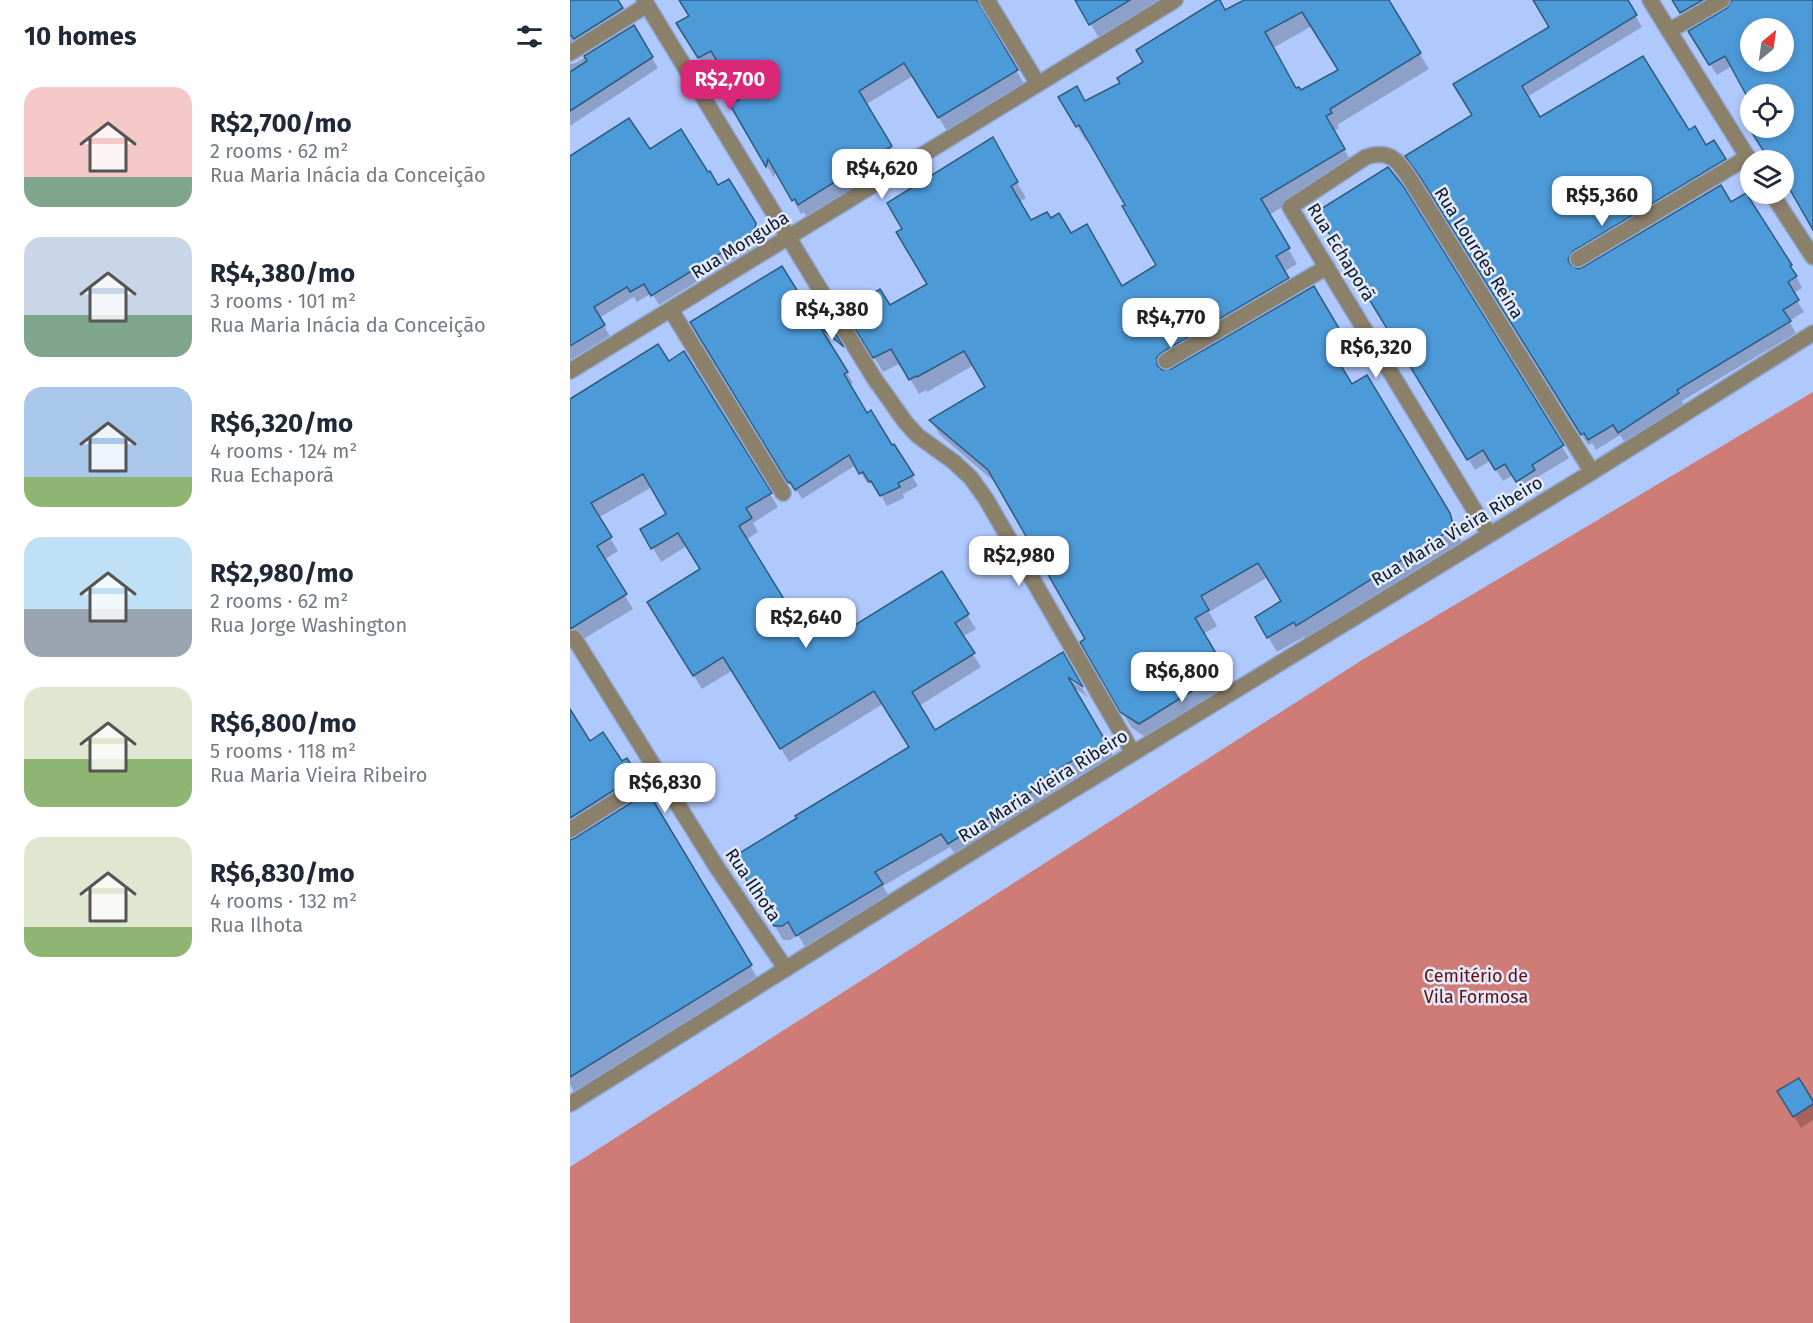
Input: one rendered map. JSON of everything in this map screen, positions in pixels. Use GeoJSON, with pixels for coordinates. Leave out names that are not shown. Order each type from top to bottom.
{"type":"FeatureCollection","features":[{"type":"Feature","properties":{"kind":"street"},"geometry":{"type":"LineString","coordinates":[[987,0],[1038,84]]}},
{"type":"Feature","properties":{"kind":"street","name":"Rua Monguba"},"geometry":{"type":"LineString","coordinates":[[570,371],[1175,0]]}},
{"type":"Feature","properties":{"kind":"street"},"geometry":{"type":"LineString","coordinates":[[1650,0],[1743,150]]}},
{"type":"Feature","properties":{"kind":"street"},"geometry":{"type":"LineString","coordinates":[[1669,31],[1722,0]]}},
{"type":"Feature","properties":{"kind":"street"},"geometry":{"type":"LineString","coordinates":[[570,53],[645,3],[874,378],[918,436],[954,462],[971,478],[986,499],[1133,753]]}},
{"type":"Feature","properties":{"kind":"street","name":"Rua Lourdes Reina"},"geometry":{"type":"LineString","coordinates":[[1290,207],[1366,157],[1377,153],[1388,155],[1398,162],[1592,472]]}},
{"type":"Feature","properties":{"kind":"street"},"geometry":{"type":"LineString","coordinates":[[1578,259],[1740,164]]}},
{"type":"Feature","properties":{"kind":"street"},"geometry":{"type":"LineString","coordinates":[[1779,204],[1813,257]]}},
{"type":"Feature","properties":{"kind":"street","name":"Rua Echaporã"},"geometry":{"type":"LineString","coordinates":[[1290,207],[1489,534]]}},
{"type":"Feature","properties":{"kind":"street"},"geometry":{"type":"LineString","coordinates":[[1166,361],[1327,267]]}},
{"type":"Feature","properties":{"kind":"street"},"geometry":{"type":"LineString","coordinates":[[672,310],[783,493]]}},
{"type":"Feature","properties":{"kind":"street","name":"Rua Maria Vieira Ribeiro"},"geometry":{"type":"LineString","coordinates":[[570,1104],[1813,333]]}},
{"type":"Feature","properties":{"kind":"street","name":"Rua Ilhota"},"geometry":{"type":"LineString","coordinates":[[574,638],[716,866],[786,969]]}},
{"type":"Feature","properties":{"kind":"street"},"geometry":{"type":"LineString","coordinates":[[570,830],[659,773]]}},
{"type":"Feature","properties":{"kind":"green space","name":"Cemitério de Vila Formosa"},"geometry":{"type":"Polygon","coordinates":[[[1813,392],[1813,1323],[570,1323],[570,1167],[1362,660],[1813,392]]]}},
{"type":"Feature","properties":{"kind":"building"},"geometry":{"type":"Polygon","coordinates":[[[570,0],[618,0],[623,8],[574,39],[570,34],[570,0]]]}},
{"type":"Feature","properties":{"kind":"building"},"geometry":{"type":"Polygon","coordinates":[[[679,0],[977,0],[1018,70],[938,118],[904,63],[859,91],[892,146],[798,205],[795,199],[792,201],[768,159],[766,167],[730,105],[740,99],[711,51],[698,58],[676,23],[689,16],[679,0]]]}},
{"type":"Feature","properties":{"kind":"building"},"geometry":{"type":"Polygon","coordinates":[[[1075,0],[1130,0],[1089,25],[1075,0]]]}},
{"type":"Feature","properties":{"kind":"building"},"geometry":{"type":"Polygon","coordinates":[[[1217,0],[1220,0],[1225,10],[1244,0],[1389,0],[1421,53],[1330,109],[1332,113],[1326,116],[1345,149],[1261,199],[1290,248],[1276,256],[1289,278],[1161,353],[1157,357],[1157,365],[1162,370],[1171,369],[1314,286],[1347,342],[1332,351],[1352,384],[1367,375],[1450,513],[1454,528],[1296,626],[1294,622],[1267,638],[1255,617],[1281,601],[1258,563],[1201,596],[1209,610],[1195,618],[1226,670],[1139,724],[1120,712],[1080,642],[1085,639],[988,470],[929,420],[985,387],[964,351],[909,380],[891,349],[873,358],[847,316],[850,314],[847,309],[880,289],[890,305],[927,284],[896,232],[902,229],[887,203],[993,137],[1018,182],[1011,186],[1031,220],[1047,212],[1051,218],[1059,213],[1071,233],[1087,224],[1122,286],[1156,265],[1079,125],[1076,127],[1058,97],[1077,86],[1085,101],[1120,83],[1117,78],[1143,62],[1136,50],[1217,0]],[[1302,12],[1265,32],[1296,88],[1299,87],[1301,90],[1338,70],[1302,12]]]}},
{"type":"Feature","properties":{"kind":"building"},"geometry":{"type":"Polygon","coordinates":[[[1533,0],[1628,0],[1637,15],[1522,86],[1540,117],[1643,56],[1689,130],[1695,126],[1706,145],[1714,140],[1726,159],[1573,251],[1568,259],[1570,264],[1578,269],[1583,267],[1721,185],[1731,202],[1740,197],[1740,204],[1753,204],[1797,276],[1788,282],[1799,300],[1783,310],[1791,321],[1677,390],[1679,393],[1618,433],[1613,425],[1588,440],[1584,433],[1581,435],[1405,156],[1472,115],[1453,84],[1549,27],[1533,0]]]}},
{"type":"Feature","properties":{"kind":"building"},"geometry":{"type":"Polygon","coordinates":[[[1672,0],[1703,0],[1680,13],[1672,0]]]}},
{"type":"Feature","properties":{"kind":"building"},"geometry":{"type":"Polygon","coordinates":[[[1732,0],[1813,0],[1813,230],[1794,197],[1794,150],[1763,150],[1755,138],[1794,138],[1794,84],[1740,84],[1725,56],[1709,65],[1688,31],[1727,8],[1732,0]]]}},
{"type":"Feature","properties":{"kind":"building"},"geometry":{"type":"Polygon","coordinates":[[[634,25],[653,57],[570,111],[570,72],[587,61],[584,56],[634,25]]]}},
{"type":"Feature","properties":{"kind":"building"},"geometry":{"type":"Polygon","coordinates":[[[629,118],[650,149],[681,129],[718,185],[729,179],[756,223],[755,232],[651,296],[644,284],[630,292],[627,287],[594,307],[605,325],[570,346],[570,156],[629,118]]]}},
{"type":"Feature","properties":{"kind":"building"},"geometry":{"type":"Polygon","coordinates":[[[1388,167],[1404,187],[1564,445],[1532,465],[1535,470],[1516,482],[1505,464],[1495,470],[1483,450],[1467,460],[1316,212],[1388,167]]]}},
{"type":"Feature","properties":{"kind":"building"},"geometry":{"type":"Polygon","coordinates":[[[782,266],[848,372],[844,374],[867,413],[871,410],[914,475],[898,483],[900,487],[880,496],[863,472],[859,474],[849,455],[795,490],[790,482],[788,483],[690,322],[782,266]]]}},
{"type":"Feature","properties":{"kind":"building"},"geometry":{"type":"Polygon","coordinates":[[[831,326],[844,347],[823,330],[831,326]]]}},
{"type":"Feature","properties":{"kind":"building"},"geometry":{"type":"Polygon","coordinates":[[[658,344],[669,361],[684,351],[772,493],[746,508],[752,518],[739,526],[808,638],[835,621],[841,632],[846,628],[847,630],[942,571],[969,614],[955,623],[975,653],[912,692],[935,730],[1063,652],[1083,687],[1068,677],[1108,745],[1082,760],[1080,756],[1041,780],[1044,784],[948,844],[941,834],[875,872],[883,884],[796,936],[788,922],[782,926],[774,926],[733,857],[797,818],[795,816],[909,747],[874,691],[780,749],[723,657],[693,676],[647,602],[700,569],[678,533],[651,549],[640,529],[666,514],[643,474],[591,503],[612,537],[597,546],[627,594],[570,629],[570,399],[658,344]]]}},
{"type":"Feature","properties":{"kind":"building"},"geometry":{"type":"Polygon","coordinates":[[[570,709],[590,741],[603,732],[622,761],[627,758],[638,775],[570,818],[570,709]]]}},
{"type":"Feature","properties":{"kind":"building"},"geometry":{"type":"Polygon","coordinates":[[[648,792],[752,965],[570,1077],[570,840],[648,792]]]}},
{"type":"Feature","properties":{"kind":"building"},"geometry":{"type":"Polygon","coordinates":[[[1799,1078],[1813,1104],[1793,1117],[1777,1091],[1799,1078]]]}}]}
